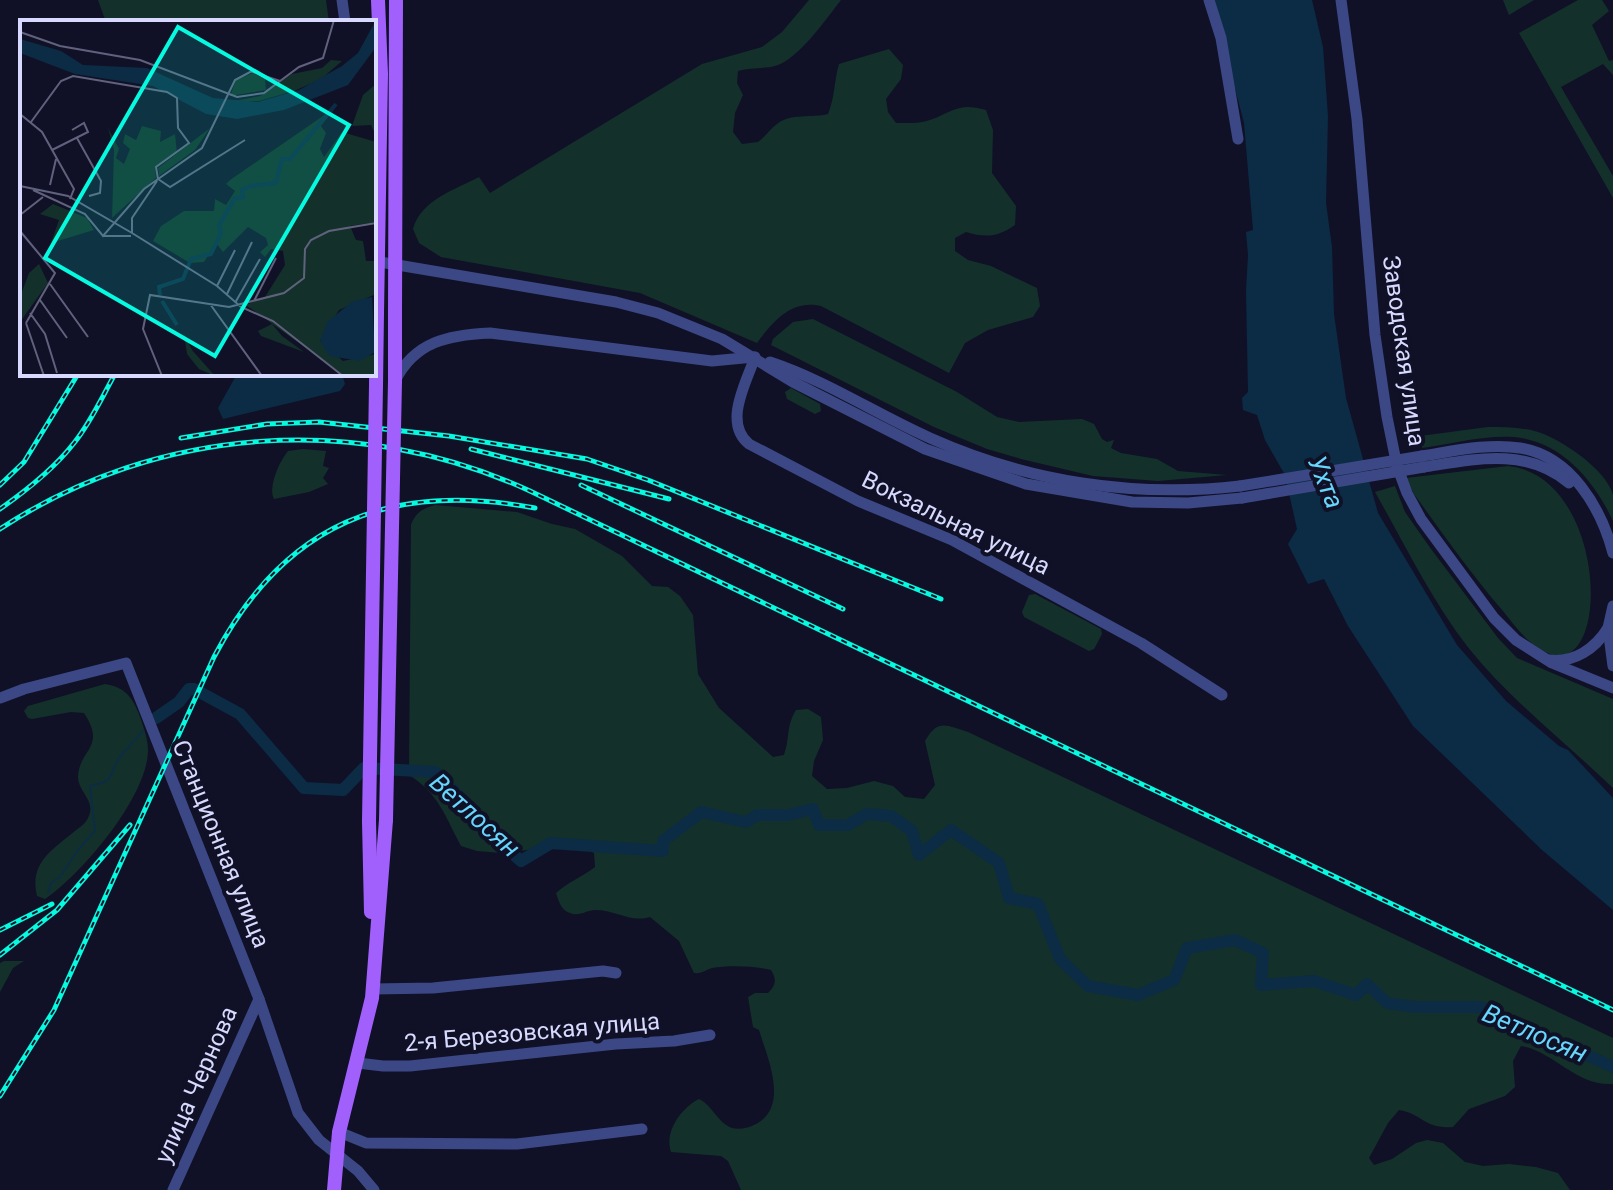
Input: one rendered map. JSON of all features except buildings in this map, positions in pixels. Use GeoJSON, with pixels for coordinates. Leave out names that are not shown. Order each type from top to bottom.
{"type":"FeatureCollection","features":[{"type":"Feature","properties":{"kind":"main road"},"geometry":{"type":"LineString","coordinates":[[376,346],[381,74],[378,0]]}},
{"type":"Feature","properties":{"kind":"main road"},"geometry":{"type":"LineString","coordinates":[[334,1190],[339,1132],[358,1063],[373,989],[386,820],[395,381],[396,0]]}},
{"type":"Feature","properties":{"kind":"main road"},"geometry":{"type":"LineString","coordinates":[[373,989],[369,821],[375,379]]}},
{"type":"Feature","properties":{"kind":"street"},"geometry":{"type":"LineString","coordinates":[[342,0],[345,20]]}},
{"type":"Feature","properties":{"kind":"street"},"geometry":{"type":"LineString","coordinates":[[1209,0],[1221,38],[1238,139]]}},
{"type":"Feature","properties":{"kind":"street","name":"Заводская улица"},"geometry":{"type":"LineString","coordinates":[[1341,0],[1357,119],[1375,335],[1397,466],[1407,493],[1421,519],[1494,618],[1516,640],[1541,657],[1613,688]]}},
{"type":"Feature","properties":{"kind":"street"},"geometry":{"type":"LineString","coordinates":[[376,261],[646,309],[697,327],[755,357],[800,372],[929,438],[978,457],[1029,473],[1131,490],[1241,492],[1423,461],[1468,449],[1523,449],[1558,464],[1580,485],[1601,520],[1613,553]]}},
{"type":"Feature","properties":{"kind":"street"},"geometry":{"type":"LineString","coordinates":[[395,381],[403,364],[419,351],[436,342],[471,334],[490,333],[712,361],[755,357]]}},
{"type":"Feature","properties":{"kind":"street","name":"Вокзальная улица"},"geometry":{"type":"LineString","coordinates":[[755,357],[737,417],[737,430],[743,440],[858,501],[952,540],[1154,651],[1222,695]]}},
{"type":"Feature","properties":{"kind":"street"},"geometry":{"type":"LineString","coordinates":[[1613,606],[1608,628],[1613,666]]}},
{"type":"Feature","properties":{"kind":"street"},"geometry":{"type":"LineString","coordinates":[[1541,657],[1561,661],[1576,657],[1597,643],[1608,628]]}},
{"type":"Feature","properties":{"kind":"street","name":"Станционная улица"},"geometry":{"type":"LineString","coordinates":[[0,698],[126,663],[259,999],[298,1113],[319,1140],[358,1171],[374,1190]]}},
{"type":"Feature","properties":{"kind":"street"},"geometry":{"type":"LineString","coordinates":[[373,989],[433,988],[603,971],[616,973]]}},
{"type":"Feature","properties":{"kind":"street","name":"улица Чернова"},"geometry":{"type":"LineString","coordinates":[[173,1190],[259,999]]}},
{"type":"Feature","properties":{"kind":"street","name":"2-я Березовская улица"},"geometry":{"type":"LineString","coordinates":[[358,1063],[410,1066],[710,1035]]}},
{"type":"Feature","properties":{"kind":"street"},"geometry":{"type":"LineString","coordinates":[[339,1132],[366,1143],[517,1144],[642,1129]]}},
{"type":"Feature","properties":{"kind":"green space"},"geometry":{"type":"Polygon","coordinates":[[[98,0],[326,0],[329,20],[105,20],[98,0]]]}},
{"type":"Feature","properties":{"kind":"green space"},"geometry":{"type":"Polygon","coordinates":[[[809,0],[841,0],[793,56],[775,66],[738,71],[737,83],[743,95],[735,113],[733,132],[742,144],[758,142],[777,124],[789,118],[828,114],[839,64],[889,49],[903,65],[901,79],[886,99],[888,112],[896,123],[926,121],[963,107],[986,110],[993,130],[992,173],[1016,206],[1015,225],[992,235],[966,232],[955,238],[955,251],[968,260],[991,266],[1037,288],[1040,306],[1033,317],[988,330],[965,343],[949,373],[821,306],[792,309],[777,320],[757,343],[640,293],[441,257],[419,243],[413,229],[417,219],[440,197],[479,177],[490,193],[702,64],[762,47],[782,32],[809,0]]]}},
{"type":"Feature","properties":{"kind":"green space"},"geometry":{"type":"Polygon","coordinates":[[[1503,0],[1534,0],[1509,15],[1503,0]]]}},
{"type":"Feature","properties":{"kind":"green space"},"geometry":{"type":"Polygon","coordinates":[[[1578,0],[1602,0],[1609,11],[1592,25],[1609,61],[1613,60],[1613,75],[1603,64],[1561,87],[1613,176],[1613,198],[1519,33],[1578,0]]]}},
{"type":"Feature","properties":{"kind":"green space"},"geometry":{"type":"Polygon","coordinates":[[[813,319],[957,392],[997,417],[1019,422],[1082,419],[1094,424],[1102,439],[1107,442],[1114,440],[1111,448],[1121,453],[1157,459],[1178,471],[1227,475],[1158,481],[1093,476],[987,449],[934,427],[771,345],[773,339],[793,322],[813,319]]]}},
{"type":"Feature","properties":{"kind":"green space"},"geometry":{"type":"Polygon","coordinates":[[[791,388],[820,404],[821,411],[815,414],[787,399],[785,392],[791,388]]]}},
{"type":"Feature","properties":{"kind":"green space"},"geometry":{"type":"Polygon","coordinates":[[[1488,427],[1538,432],[1559,441],[1582,457],[1609,485],[1613,495],[1613,521],[1586,477],[1547,446],[1531,440],[1503,437],[1422,448],[1420,436],[1488,427]]]}},
{"type":"Feature","properties":{"kind":"green space"},"geometry":{"type":"Polygon","coordinates":[[[288,451],[326,451],[323,466],[329,468],[323,478],[328,484],[309,492],[274,499],[273,481],[281,461],[288,451]]]}},
{"type":"Feature","properties":{"kind":"green space"},"geometry":{"type":"Polygon","coordinates":[[[1508,466],[1543,479],[1568,507],[1583,543],[1590,581],[1589,617],[1579,643],[1562,655],[1537,647],[1518,630],[1457,554],[1406,478],[1508,466]]]}},
{"type":"Feature","properties":{"kind":"green space"},"geometry":{"type":"Polygon","coordinates":[[[1395,486],[1405,512],[1431,549],[1498,638],[1517,658],[1613,699],[1613,788],[1501,684],[1454,628],[1375,492],[1395,486]]]}},
{"type":"Feature","properties":{"kind":"green space"},"geometry":{"type":"Polygon","coordinates":[[[435,505],[517,512],[575,529],[622,556],[652,586],[668,587],[680,596],[693,615],[698,674],[719,708],[773,757],[784,755],[796,710],[808,709],[821,717],[823,740],[814,761],[812,776],[827,789],[874,781],[893,786],[905,797],[924,799],[935,785],[925,741],[938,727],[953,727],[1613,1038],[1613,1084],[1587,1080],[1533,1049],[1521,1046],[1513,1061],[1515,1087],[1505,1096],[1469,1109],[1453,1127],[1429,1124],[1399,1110],[1388,1123],[1369,1158],[1374,1165],[1427,1140],[1443,1143],[1465,1162],[1483,1166],[1509,1164],[1536,1167],[1558,1173],[1570,1190],[741,1190],[728,1161],[721,1156],[671,1152],[670,1137],[676,1121],[686,1108],[699,1099],[723,1122],[741,1129],[756,1124],[772,1106],[771,1067],[759,1030],[753,1027],[748,997],[755,993],[768,993],[774,985],[774,977],[771,970],[742,966],[694,973],[679,941],[650,917],[636,918],[595,910],[577,914],[567,912],[556,893],[595,867],[594,853],[576,844],[501,853],[461,846],[434,798],[409,775],[411,525],[420,512],[435,505]]]}},
{"type":"Feature","properties":{"kind":"green space"},"geometry":{"type":"Polygon","coordinates":[[[1035,594],[1101,629],[1102,634],[1094,649],[1089,651],[1024,617],[1022,612],[1029,595],[1035,594]]]}},
{"type":"Feature","properties":{"kind":"green space"},"geometry":{"type":"Polygon","coordinates":[[[105,684],[122,690],[136,708],[147,741],[145,769],[125,811],[94,853],[45,899],[37,896],[35,885],[39,866],[51,851],[87,820],[90,812],[78,777],[93,734],[84,713],[71,712],[32,719],[24,711],[28,706],[105,684]]]}},
{"type":"Feature","properties":{"kind":"green space"},"geometry":{"type":"Polygon","coordinates":[[[24,961],[13,968],[0,992],[0,963],[24,961]]]}},
{"type":"Feature","properties":{"kind":"water","name":"Ухта"},"geometry":{"type":"Polygon","coordinates":[[[1212,0],[1312,0],[1323,47],[1328,116],[1326,203],[1332,247],[1334,314],[1346,398],[1378,513],[1457,645],[1506,701],[1559,746],[1568,750],[1613,798],[1613,910],[1542,850],[1413,726],[1348,626],[1324,579],[1308,584],[1288,544],[1297,529],[1285,475],[1265,440],[1257,415],[1243,410],[1242,398],[1248,392],[1246,232],[1253,230],[1244,123],[1212,0]]]}},
{"type":"Feature","properties":{"kind":"water"},"geometry":{"type":"Polygon","coordinates":[[[236,376],[343,376],[345,384],[340,391],[223,419],[218,408],[236,376]]]}},
{"type":"Feature","properties":{"kind":"waterway","name":"Ветлосян"},"geometry":{"type":"LineString","coordinates":[[156,718],[179,702],[189,689],[194,689],[240,714],[304,788],[343,790],[364,768],[435,772],[471,808],[488,832],[521,861],[551,843],[663,851],[663,841],[701,812],[746,822],[757,815],[788,815],[813,809],[819,825],[848,825],[867,814],[891,816],[912,831],[919,855],[951,830],[999,863],[1009,898],[1038,904],[1060,959],[1088,986],[1138,995],[1174,980],[1187,948],[1235,940],[1263,953],[1261,985],[1314,981],[1356,995],[1367,984],[1387,1003],[1415,1007],[1480,1007],[1613,1067]]}},
{"type":"Feature","properties":{"kind":"waterway","name":"Ветлосян"},"geometry":{"type":"LineString","coordinates":[[48,893],[51,883],[60,877],[95,831],[90,786],[109,779],[118,759],[143,731]]}},
{"type":"Feature","properties":{"kind":"railway"},"geometry":{"type":"LineString","coordinates":[[0,485],[24,462],[77,376]]}},
{"type":"Feature","properties":{"kind":"railway"},"geometry":{"type":"LineString","coordinates":[[0,509],[40,479],[66,453],[86,427],[114,376]]}},
{"type":"Feature","properties":{"kind":"railway"},"geometry":{"type":"LineString","coordinates":[[181,438],[267,424],[319,422],[449,436],[587,459],[648,480],[941,599]]}},
{"type":"Feature","properties":{"kind":"railway"},"geometry":{"type":"LineString","coordinates":[[0,529],[61,494],[125,468],[192,450],[260,441],[329,441],[397,449],[465,466],[530,491],[1613,1010]]}},
{"type":"Feature","properties":{"kind":"railway"},"geometry":{"type":"LineString","coordinates":[[471,449],[669,499]]}},
{"type":"Feature","properties":{"kind":"railway"},"geometry":{"type":"LineString","coordinates":[[581,485],[843,609]]}},
{"type":"Feature","properties":{"kind":"railway"},"geometry":{"type":"LineString","coordinates":[[0,1096],[54,1010],[214,657],[242,611],[273,573],[308,544],[346,522],[388,508],[434,501],[482,501],[535,508]]}},
{"type":"Feature","properties":{"kind":"railway"},"geometry":{"type":"LineString","coordinates":[[0,955],[57,910],[130,825]]}},
{"type":"Feature","properties":{"kind":"railway"},"geometry":{"type":"LineString","coordinates":[[0,930],[52,904]]}}]}
